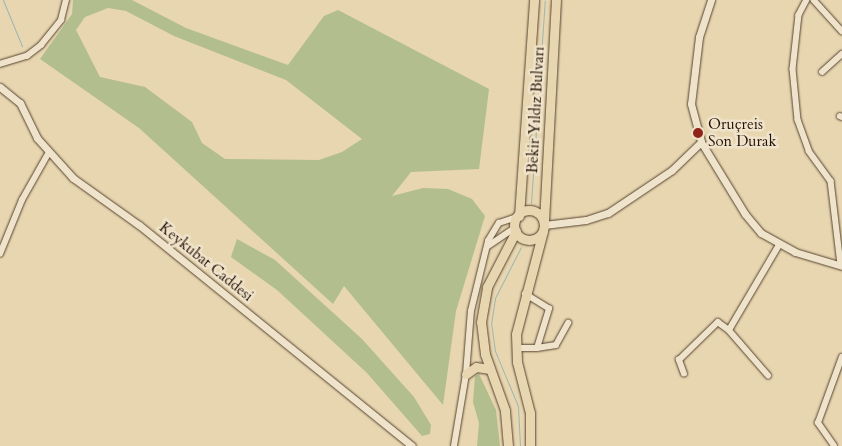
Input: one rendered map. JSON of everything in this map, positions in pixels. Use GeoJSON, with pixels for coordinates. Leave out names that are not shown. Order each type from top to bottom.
{"type":"FeatureCollection","features":[{"type":"Feature","properties":{"kind":"main road","name":"Bekir Yıldız Bulvarı"},"geometry":{"type":"LineString","coordinates":[[516,229],[534,0]]}},
{"type":"Feature","properties":{"kind":"main road","name":"Bekir Yıldız Bulvarı"},"geometry":{"type":"LineString","coordinates":[[530,446],[530,414],[516,348],[525,294],[544,226],[556,0]]}},
{"type":"Feature","properties":{"kind":"main road"},"geometry":{"type":"LineString","coordinates":[[508,446],[505,410],[490,369],[482,339],[483,304],[491,279],[516,229],[530,240],[544,226],[532,211],[518,216]]}},
{"type":"Feature","properties":{"kind":"main road"},"geometry":{"type":"LineString","coordinates":[[466,374],[476,367],[490,369]]}},
{"type":"Feature","properties":{"kind":"street"},"geometry":{"type":"LineString","coordinates":[[0,64],[27,56],[41,45],[61,20],[66,0]]}},
{"type":"Feature","properties":{"kind":"street"},"geometry":{"type":"LineString","coordinates":[[711,0],[699,37],[691,104],[701,142],[752,224],[779,245],[842,266],[831,181],[809,151],[798,120],[793,69],[799,15],[807,0]]}},
{"type":"Feature","properties":{"kind":"street"},"geometry":{"type":"LineString","coordinates":[[814,0],[842,31]]}},
{"type":"Feature","properties":{"kind":"street"},"geometry":{"type":"LineString","coordinates":[[822,72],[842,54]]}},
{"type":"Feature","properties":{"kind":"street","name":"Keykubat Caddesi"},"geometry":{"type":"LineString","coordinates":[[0,87],[20,103],[48,154],[73,178],[139,225],[412,446]]}},
{"type":"Feature","properties":{"kind":"street"},"geometry":{"type":"LineString","coordinates":[[544,226],[586,220],[612,211],[672,170],[701,142]]}},
{"type":"Feature","properties":{"kind":"street"},"geometry":{"type":"LineString","coordinates":[[0,254],[22,200],[48,154]]}},
{"type":"Feature","properties":{"kind":"street"},"geometry":{"type":"LineString","coordinates":[[454,446],[466,374],[471,310],[486,250],[496,226],[518,216]]}},
{"type":"Feature","properties":{"kind":"street"},"geometry":{"type":"LineString","coordinates":[[486,250],[495,239],[516,229]]}},
{"type":"Feature","properties":{"kind":"street"},"geometry":{"type":"LineString","coordinates":[[729,330],[779,245]]}},
{"type":"Feature","properties":{"kind":"street"},"geometry":{"type":"LineString","coordinates":[[525,294],[549,309],[536,348]]}},
{"type":"Feature","properties":{"kind":"street"},"geometry":{"type":"LineString","coordinates":[[516,348],[554,346],[568,323]]}},
{"type":"Feature","properties":{"kind":"street"},"geometry":{"type":"LineString","coordinates":[[684,374],[679,360],[715,323],[729,330],[768,375]]}},
{"type":"Feature","properties":{"kind":"street"},"geometry":{"type":"LineString","coordinates":[[834,446],[818,422],[842,357]]}},
{"type":"Feature","properties":{"kind":"green space"},"geometry":{"type":"Polygon","coordinates":[[[73,0],[132,0],[186,28],[288,65],[324,16],[338,10],[489,89],[479,169],[411,172],[392,196],[423,188],[448,189],[472,199],[485,216],[456,311],[443,405],[344,286],[333,304],[139,128],[40,59],[72,14],[73,0]],[[108,8],[85,17],[76,30],[100,77],[145,87],[192,122],[202,143],[225,159],[319,160],[342,152],[362,139],[286,80],[174,36],[126,11],[108,8]]]}},
{"type":"Feature","properties":{"kind":"green space"},"geometry":{"type":"Polygon","coordinates":[[[237,239],[275,260],[362,339],[414,397],[431,425],[430,434],[422,436],[367,373],[277,290],[231,257],[237,239]]]}},
{"type":"Feature","properties":{"kind":"green space"},"geometry":{"type":"Polygon","coordinates":[[[479,374],[496,410],[500,446],[477,446],[479,423],[473,402],[475,376],[479,374]]]}},
{"type":"Feature","properties":{"kind":"waterway"},"geometry":{"type":"LineString","coordinates":[[3,0],[22,46]]}},
{"type":"Feature","properties":{"kind":"waterway"},"geometry":{"type":"LineString","coordinates":[[531,203],[545,0]]}},
{"type":"Feature","properties":{"kind":"waterway"},"geometry":{"type":"LineString","coordinates":[[520,446],[518,406],[495,351],[491,324],[495,298],[521,247]]}},
{"type":"Feature","properties":{"kind":"place","name":"Oruçreis Son Durak"},"geometry":{"type":"Point","coordinates":[698,133]}}]}
